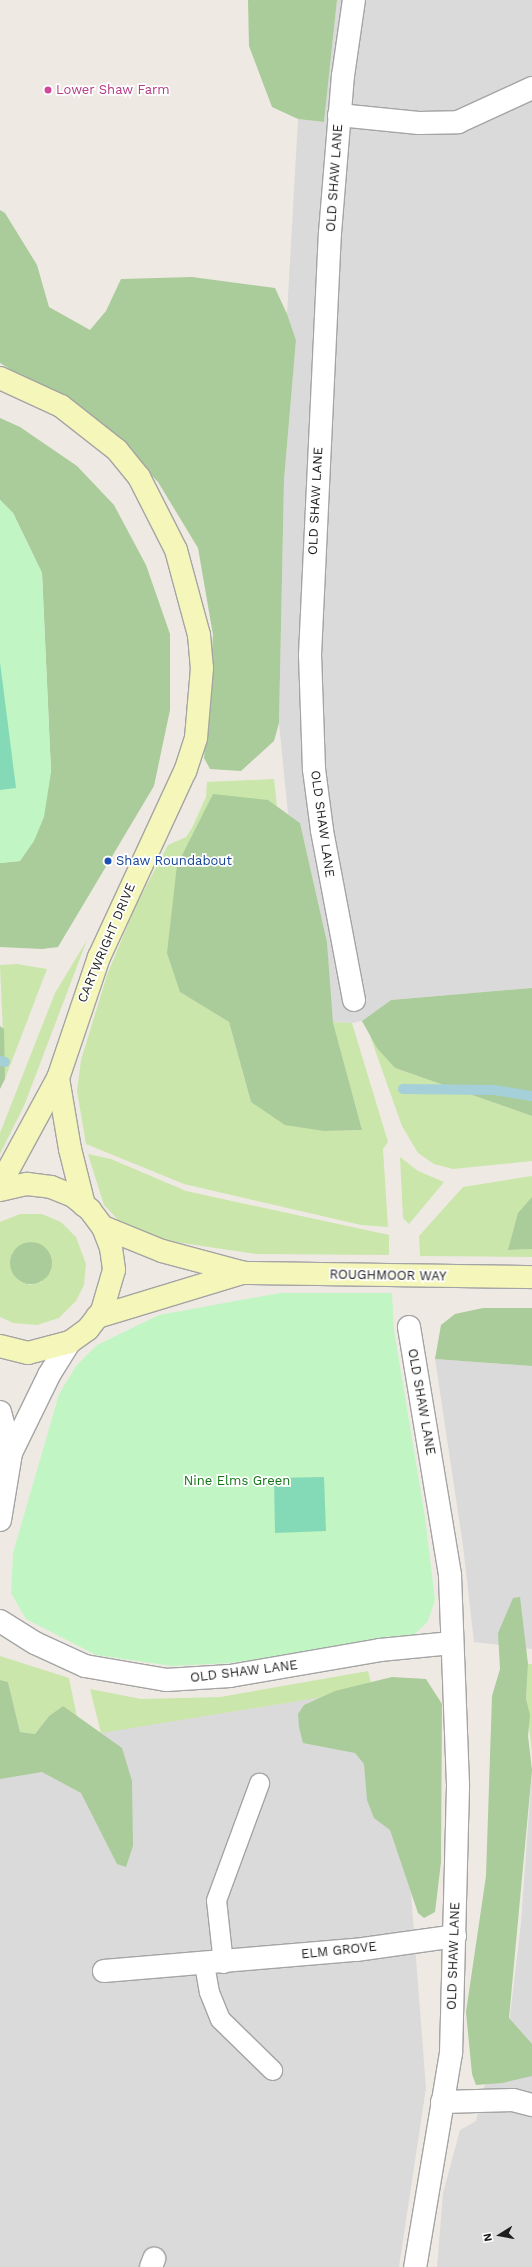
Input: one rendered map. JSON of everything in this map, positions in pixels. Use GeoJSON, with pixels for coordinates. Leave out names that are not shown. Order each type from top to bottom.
{"type":"FeatureCollection","features":[{"type":"Feature","properties":{"kind":"street","name":"OLD SHAW LANE"},"geometry":{"type":"LineString","coordinates":[[354,0],[339,115],[313,551],[310,719],[323,838],[354,1000]]}},
{"type":"Feature","properties":{"kind":"street"},"geometry":{"type":"LineString","coordinates":[[339,115],[419,123],[458,122],[532,88]]}},
{"type":"Feature","properties":{"kind":"street","name":"CARTWRIGHT DRIVE"},"geometry":{"type":"LineString","coordinates":[[0,378],[66,410],[117,450],[139,477],[176,550],[197,628],[202,668],[196,738],[185,771],[105,943],[58,1078],[0,1185]]}},
{"type":"Feature","properties":{"kind":"street","name":"CARTWRIGHT DRIVE"},"geometry":{"type":"LineString","coordinates":[[58,1078],[70,1149],[84,1205]]}},
{"type":"Feature","properties":{"kind":"street","name":"ROUGHMOOR WAY"},"geometry":{"type":"LineString","coordinates":[[0,1190],[27,1184],[51,1187],[84,1205],[103,1227],[111,1248],[114,1270],[110,1291],[97,1317],[70,1342],[28,1352],[0,1346]]}},
{"type":"Feature","properties":{"kind":"street","name":"ROUGHMOOR WAY"},"geometry":{"type":"LineString","coordinates":[[103,1227],[162,1252],[244,1273],[532,1277]]}},
{"type":"Feature","properties":{"kind":"street","name":"ROUGHMOOR WAY"},"geometry":{"type":"LineString","coordinates":[[97,1317],[244,1273]]}},
{"type":"Feature","properties":{"kind":"street","name":"OLD SHAW LANE"},"geometry":{"type":"LineString","coordinates":[[409,1327],[450,1576],[458,1787],[451,2052],[415,2267]]}},
{"type":"Feature","properties":{"kind":"street"},"geometry":{"type":"LineString","coordinates":[[0,1520],[10,1453],[49,1375],[70,1342]]}},
{"type":"Feature","properties":{"kind":"street"},"geometry":{"type":"LineString","coordinates":[[0,1412],[10,1453]]}},
{"type":"Feature","properties":{"kind":"street","name":"OLD SHAW LANE"},"geometry":{"type":"LineString","coordinates":[[0,1621],[35,1643],[85,1666],[166,1680],[230,1676],[380,1650],[452,1643]]}},
{"type":"Feature","properties":{"kind":"street","name":"ELM GROVE"},"geometry":{"type":"LineString","coordinates":[[104,1971],[214,1963],[454,1936]]}},
{"type":"Feature","properties":{"kind":"street"},"geometry":{"type":"LineString","coordinates":[[442,2102],[513,2100],[532,2105]]}},
{"type":"Feature","properties":{"kind":"lane"},"geometry":{"type":"LineString","coordinates":[[259,1783],[216,1900],[214,1963],[209,1992],[220,2019],[272,2070]]}},
{"type":"Feature","properties":{"kind":"shaded area"},"geometry":{"type":"Polygon","coordinates":[[[337,0],[532,0],[532,988],[391,1000],[362,1021],[352,1023],[332,1022],[327,942],[300,823],[288,814],[279,723],[284,480],[296,340],[287,314],[298,119],[324,122],[337,0]]]}},
{"type":"Feature","properties":{"kind":"shaded area"},"geometry":{"type":"Polygon","coordinates":[[[435,1359],[532,1366],[532,1649],[474,1642],[463,1546],[435,1359]]]}},
{"type":"Feature","properties":{"kind":"shaded area"},"geometry":{"type":"Polygon","coordinates":[[[328,1696],[380,1708],[410,1880],[426,2088],[399,2267],[0,2267],[0,1748],[328,1696]]]}},
{"type":"Feature","properties":{"kind":"shaded area"},"geometry":{"type":"Polygon","coordinates":[[[532,1770],[532,2267],[437,2267],[443,2193],[460,2130],[476,2121],[484,2087],[506,2050],[521,1923],[532,1770]]]}},
{"type":"Feature","properties":{"kind":"green space"},"geometry":{"type":"Polygon","coordinates":[[[248,0],[337,0],[324,122],[298,119],[272,107],[249,46],[248,0]]]}},
{"type":"Feature","properties":{"kind":"green space"},"geometry":{"type":"Polygon","coordinates":[[[0,210],[5,213],[37,265],[49,307],[90,330],[106,311],[121,279],[192,277],[275,288],[287,314],[296,340],[284,480],[279,723],[274,741],[241,771],[210,769],[204,758],[213,635],[198,548],[158,482],[108,430],[0,363],[0,210]]]}},
{"type":"Feature","properties":{"kind":"green space"},"geometry":{"type":"Polygon","coordinates":[[[0,418],[20,427],[77,466],[114,505],[146,565],[170,634],[170,710],[154,786],[58,947],[42,949],[0,947],[0,863],[20,861],[51,772],[42,573],[13,513],[0,500],[0,418]]]}},
{"type":"Feature","properties":{"kind":"green space"},"geometry":{"type":"Polygon","coordinates":[[[0,500],[13,513],[42,573],[51,772],[44,817],[34,841],[20,861],[0,863],[0,500]]]}},
{"type":"Feature","properties":{"kind":"green space"},"geometry":{"type":"Polygon","coordinates":[[[0,662],[16,788],[0,790],[0,662]]]}},
{"type":"Feature","properties":{"kind":"green space"},"geometry":{"type":"Polygon","coordinates":[[[274,779],[277,807],[268,800],[202,816],[177,865],[180,992],[229,1022],[251,1102],[324,1131],[362,1130],[332,1022],[352,1023],[388,1142],[383,1149],[388,1227],[361,1225],[184,1184],[86,1144],[77,1091],[81,1060],[107,975],[136,905],[168,845],[186,837],[192,828],[206,797],[207,782],[274,779]]]}},
{"type":"Feature","properties":{"kind":"green space"},"geometry":{"type":"Polygon","coordinates":[[[213,794],[268,800],[300,823],[327,942],[333,1023],[362,1130],[324,1131],[285,1125],[251,1102],[229,1022],[180,992],[167,953],[177,865],[213,794]]]}},
{"type":"Feature","properties":{"kind":"green space"},"geometry":{"type":"Polygon","coordinates":[[[87,940],[24,1106],[0,1154],[0,1133],[55,993],[87,940]]]}},
{"type":"Feature","properties":{"kind":"green space"},"geometry":{"type":"Polygon","coordinates":[[[17,964],[47,969],[5,1079],[0,965],[17,964]]]}},
{"type":"Feature","properties":{"kind":"green space"},"geometry":{"type":"Polygon","coordinates":[[[532,988],[532,1116],[395,1068],[377,1048],[362,1021],[391,1000],[532,988]]]}},
{"type":"Feature","properties":{"kind":"green space"},"geometry":{"type":"Polygon","coordinates":[[[0,1026],[4,1029],[5,1079],[0,1089],[0,1026]]]}},
{"type":"Feature","properties":{"kind":"green space"},"geometry":{"type":"Polygon","coordinates":[[[370,1036],[395,1068],[532,1116],[532,1161],[453,1169],[434,1164],[418,1153],[402,1126],[370,1036]]]}},
{"type":"Feature","properties":{"kind":"green space"},"geometry":{"type":"Polygon","coordinates":[[[88,1154],[111,1159],[186,1191],[389,1235],[389,1255],[256,1254],[155,1239],[124,1226],[104,1205],[88,1154]]]}},
{"type":"Feature","properties":{"kind":"green space"},"geometry":{"type":"Polygon","coordinates":[[[400,1157],[418,1171],[444,1182],[409,1224],[403,1218],[400,1157]]]}},
{"type":"Feature","properties":{"kind":"green space"},"geometry":{"type":"Polygon","coordinates":[[[532,1176],[532,1197],[509,1250],[532,1249],[532,1257],[420,1256],[419,1236],[463,1187],[532,1176]]]}},
{"type":"Feature","properties":{"kind":"green space"},"geometry":{"type":"Polygon","coordinates":[[[532,1197],[532,1249],[508,1250],[518,1213],[532,1197]]]}},
{"type":"Feature","properties":{"kind":"green space"},"geometry":{"type":"Polygon","coordinates":[[[20,1214],[42,1214],[61,1222],[76,1237],[86,1264],[84,1285],[76,1301],[59,1318],[37,1325],[13,1323],[0,1317],[0,1222],[20,1214]],[[22,1244],[12,1254],[29,1285],[42,1282],[22,1244]]]}},
{"type":"Feature","properties":{"kind":"green space"},"geometry":{"type":"Polygon","coordinates":[[[27,1242],[35,1242],[43,1245],[49,1251],[52,1263],[49,1275],[43,1281],[35,1284],[27,1284],[19,1281],[13,1275],[10,1267],[10,1259],[13,1251],[19,1245],[27,1242]]]}},
{"type":"Feature","properties":{"kind":"green space","name":"Nine Elms Green"},"geometry":{"type":"Polygon","coordinates":[[[280,1293],[392,1293],[394,1330],[425,1517],[435,1600],[428,1621],[409,1640],[229,1663],[172,1666],[96,1655],[26,1619],[11,1593],[13,1553],[59,1394],[76,1366],[97,1345],[159,1315],[280,1293]]]}},
{"type":"Feature","properties":{"kind":"green space"},"geometry":{"type":"Polygon","coordinates":[[[483,1308],[532,1308],[532,1366],[435,1359],[441,1325],[455,1314],[483,1308]]]}},
{"type":"Feature","properties":{"kind":"green space"},"geometry":{"type":"Polygon","coordinates":[[[324,1477],[326,1531],[275,1533],[274,1478],[324,1477]]]}},
{"type":"Feature","properties":{"kind":"green space"},"geometry":{"type":"Polygon","coordinates":[[[520,1597],[528,1664],[526,1699],[530,1715],[528,1736],[532,1770],[509,2018],[532,2044],[532,2076],[502,2083],[476,2085],[472,2074],[466,2012],[486,1876],[492,1696],[500,1669],[498,1633],[513,1598],[520,1597]]]}},
{"type":"Feature","properties":{"kind":"green space"},"geometry":{"type":"Polygon","coordinates":[[[0,1656],[69,1678],[77,1717],[63,1706],[49,1716],[35,1734],[20,1732],[8,1682],[0,1680],[0,1656]]]}},
{"type":"Feature","properties":{"kind":"green space"},"geometry":{"type":"Polygon","coordinates":[[[528,1664],[532,1664],[532,1753],[526,1699],[528,1664]]]}},
{"type":"Feature","properties":{"kind":"green space"},"geometry":{"type":"Polygon","coordinates":[[[368,1671],[371,1683],[323,1697],[101,1733],[90,1689],[141,1699],[220,1697],[368,1671]]]}},
{"type":"Feature","properties":{"kind":"green space"},"geometry":{"type":"Polygon","coordinates":[[[392,1677],[426,1679],[442,1704],[441,1862],[435,1912],[424,1918],[418,1913],[390,1830],[374,1818],[367,1800],[364,1764],[355,1753],[303,1743],[299,1727],[298,1714],[304,1705],[335,1691],[392,1677]]]}},
{"type":"Feature","properties":{"kind":"green space"},"geometry":{"type":"Polygon","coordinates":[[[0,1680],[8,1682],[20,1732],[35,1734],[49,1716],[63,1706],[122,1748],[132,1781],[133,1846],[126,1867],[117,1864],[81,1793],[42,1772],[0,1779],[0,1680]]]}},
{"type":"Feature","properties":{"kind":"waterway"},"geometry":{"type":"LineString","coordinates":[[0,1061],[5,1062]]}},
{"type":"Feature","properties":{"kind":"waterway"},"geometry":{"type":"LineString","coordinates":[[403,1089],[494,1090],[532,1096]]}},
{"type":"Feature","properties":{"kind":"place","name":"Lower Shaw Farm"},"geometry":{"type":"Point","coordinates":[48,90]}},
{"type":"Feature","properties":{"kind":"place","name":"Shaw Roundabout"},"geometry":{"type":"Point","coordinates":[108,861]}}]}
